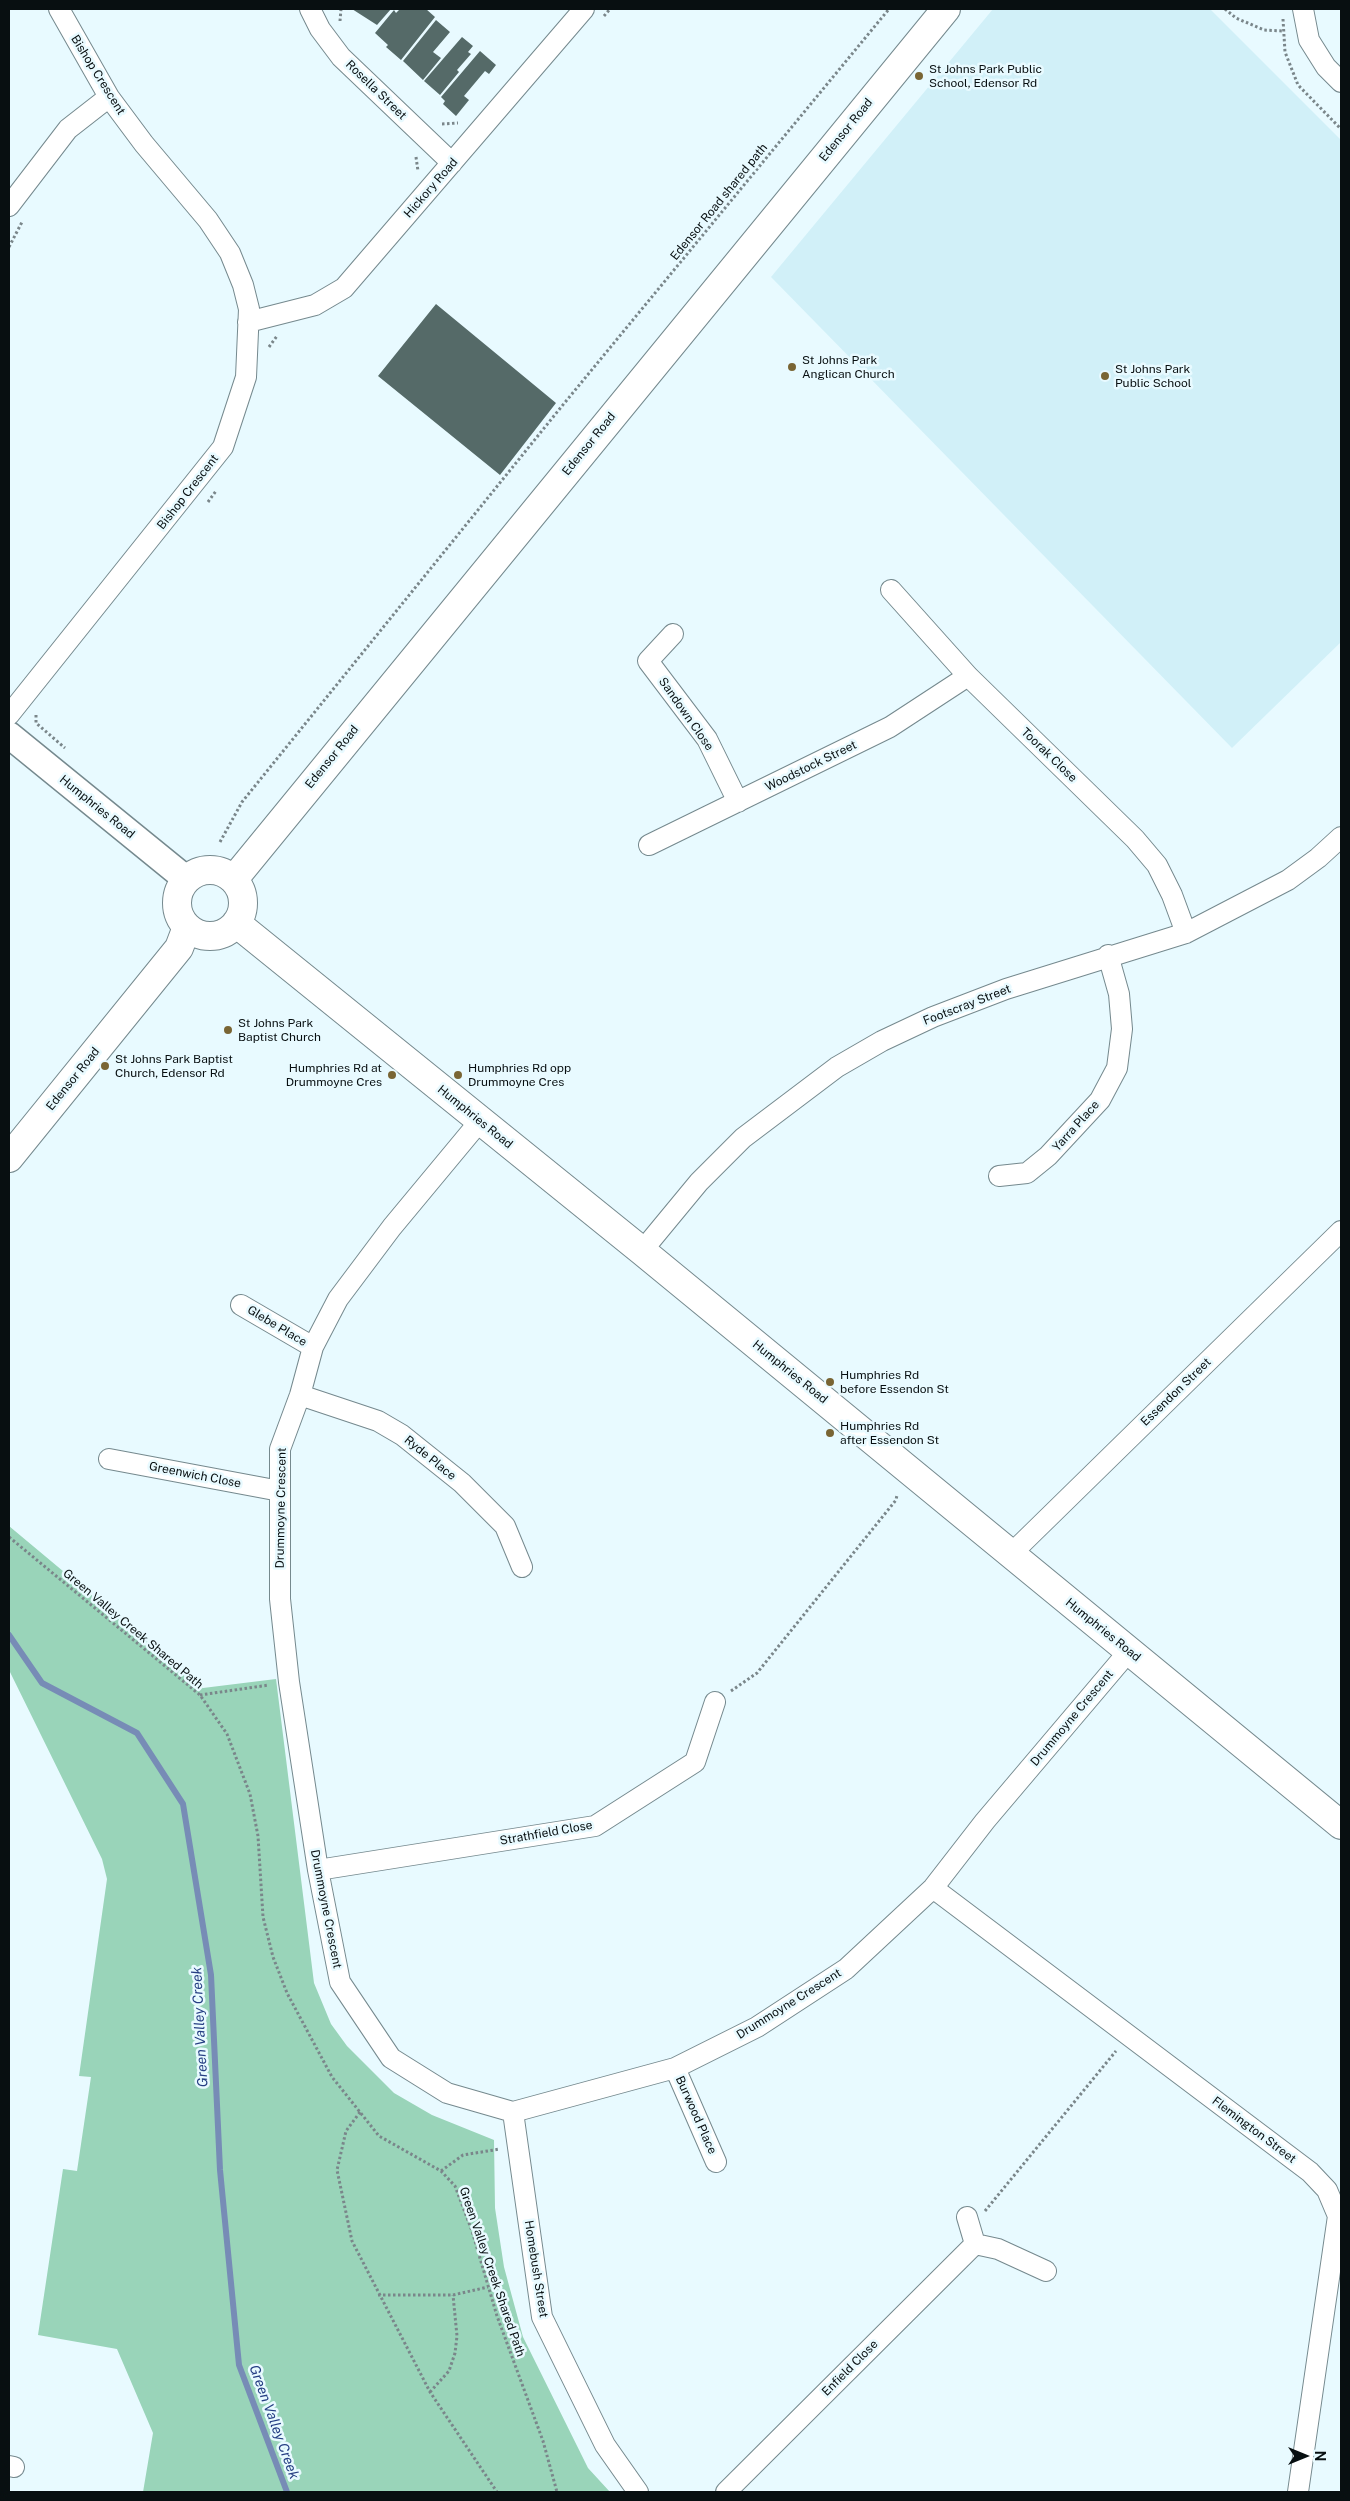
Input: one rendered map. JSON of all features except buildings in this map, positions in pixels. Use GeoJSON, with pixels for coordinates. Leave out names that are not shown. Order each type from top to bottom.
{"type":"FeatureCollection","features":[{"type":"Feature","properties":{"kind":"main road","name":"Edensor Road"},"geometry":{"type":"LineString","coordinates":[[234,879],[946,9]]}},
{"type":"Feature","properties":{"kind":"main road"},"geometry":{"type":"LineString","coordinates":[[202,870],[224,873],[234,879],[243,901],[241,913],[236,923],[227,931],[207,936],[196,933],[187,927],[181,919],[176,901],[178,891],[186,879],[202,870]]}},
{"type":"Feature","properties":{"kind":"main road","name":"Humphries Road"},"geometry":{"type":"LineString","coordinates":[[236,923],[642,1251],[1341,1825]]}},
{"type":"Feature","properties":{"kind":"main road","name":"Edensor Road"},"geometry":{"type":"LineString","coordinates":[[9,1158],[179,948],[187,927]]}},
{"type":"Feature","properties":{"kind":"street","name":"Bishop Crescent"},"geometry":{"type":"LineString","coordinates":[[9,716],[222,447],[246,377],[249,309],[243,285],[230,253],[208,220],[144,144],[109,97],[59,9]]}},
{"type":"Feature","properties":{"kind":"street","name":"Rosella Street"},"geometry":{"type":"LineString","coordinates":[[310,9],[320,29],[341,57],[452,163]]}},
{"type":"Feature","properties":{"kind":"street","name":"Hickory Road"},"geometry":{"type":"LineString","coordinates":[[248,322],[315,306],[344,288],[584,9]]}},
{"type":"Feature","properties":{"kind":"street"},"geometry":{"type":"LineString","coordinates":[[1303,9],[1309,40],[1326,67],[1341,82]]}},
{"type":"Feature","properties":{"kind":"street"},"geometry":{"type":"LineString","coordinates":[[9,206],[68,129],[109,97]]}},
{"type":"Feature","properties":{"kind":"street","name":"Toorak Close"},"geometry":{"type":"LineString","coordinates":[[891,590],[968,676],[1136,839],[1157,865],[1172,895],[1186,933]]}},
{"type":"Feature","properties":{"kind":"street","name":"Sandown Close"},"geometry":{"type":"LineString","coordinates":[[674,634],[648,661],[707,739],[738,802]]}},
{"type":"Feature","properties":{"kind":"street","name":"Woodstock Street"},"geometry":{"type":"LineString","coordinates":[[648,845],[890,727],[968,676]]}},
{"type":"Feature","properties":{"kind":"street","name":"Humphries Road"},"geometry":{"type":"LineString","coordinates":[[9,735],[186,879]]}},
{"type":"Feature","properties":{"kind":"street","name":"Footscray Street"},"geometry":{"type":"LineString","coordinates":[[642,1251],[699,1182],[744,1138],[837,1068],[882,1041],[933,1017],[1006,989],[1108,955],[1150,945],[1186,933],[1288,880],[1318,858],[1341,837]]}},
{"type":"Feature","properties":{"kind":"street","name":"Yarra Place"},"geometry":{"type":"LineString","coordinates":[[999,1176],[1028,1173],[1048,1156],[1100,1100],[1117,1068],[1122,1029],[1118,994],[1108,955]]}},
{"type":"Feature","properties":{"kind":"street","name":"Drummoyne Crescent"},"geometry":{"type":"LineString","coordinates":[[480,1122],[392,1227],[338,1299],[313,1347],[300,1395],[280,1449],[280,1599],[289,1682],[318,1870],[340,1982],[391,2058],[447,2092],[513,2112],[675,2068],[757,2027],[846,1969],[933,1888],[985,1821],[1129,1652]]}},
{"type":"Feature","properties":{"kind":"street","name":"Essendon Street"},"geometry":{"type":"LineString","coordinates":[[1011,1554],[1341,1231]]}},
{"type":"Feature","properties":{"kind":"street","name":"Glebe Place"},"geometry":{"type":"LineString","coordinates":[[241,1305],[313,1347]]}},
{"type":"Feature","properties":{"kind":"street","name":"Ryde Place"},"geometry":{"type":"LineString","coordinates":[[300,1395],[378,1421],[402,1434],[462,1483],[505,1526],[522,1567]]}},
{"type":"Feature","properties":{"kind":"street","name":"Greenwich Close"},"geometry":{"type":"LineString","coordinates":[[109,1459],[280,1492]]}},
{"type":"Feature","properties":{"kind":"street","name":"Strathfield Close"},"geometry":{"type":"LineString","coordinates":[[318,1870],[595,1826],[695,1762],[715,1702]]}},
{"type":"Feature","properties":{"kind":"street","name":"Flemington Street"},"geometry":{"type":"LineString","coordinates":[[933,1888],[1310,2172],[1327,2190],[1338,2216],[1298,2492]]}},
{"type":"Feature","properties":{"kind":"street","name":"Burwood Place"},"geometry":{"type":"LineString","coordinates":[[675,2068],[716,2162]]}},
{"type":"Feature","properties":{"kind":"street","name":"Homebush Street"},"geometry":{"type":"LineString","coordinates":[[513,2112],[542,2317],[605,2445],[638,2492]]}},
{"type":"Feature","properties":{"kind":"street"},"geometry":{"type":"LineString","coordinates":[[971,2230],[998,2249],[1046,2271]]}},
{"type":"Feature","properties":{"kind":"street","name":"Enfield Close"},"geometry":{"type":"LineString","coordinates":[[726,2492],[971,2230]]}},
{"type":"Feature","properties":{"kind":"path","name":"Edensor Road shared path"},"geometry":{"type":"LineString","coordinates":[[220,842],[242,802],[562,406],[889,9]]}},
{"type":"Feature","properties":{"kind":"path"},"geometry":{"type":"LineString","coordinates":[[1225,9],[1236,18],[1264,30],[1283,31]]}},
{"type":"Feature","properties":{"kind":"path"},"geometry":{"type":"LineString","coordinates":[[1283,11],[1286,52],[1298,85],[1341,129]]}},
{"type":"Feature","properties":{"kind":"path"},"geometry":{"type":"LineString","coordinates":[[411,151],[416,156],[418,174]]}},
{"type":"Feature","properties":{"kind":"path"},"geometry":{"type":"LineString","coordinates":[[715,1702],[757,1673],[896,1500],[897,1495]]}},
{"type":"Feature","properties":{"kind":"path","name":"Green Valley Creek Shared Path"},"geometry":{"type":"LineString","coordinates":[[9,1537],[200,1695],[227,1734],[250,1794],[258,1836],[263,1917],[273,1957],[287,1993],[332,2077],[379,2136],[441,2171],[455,2186],[472,2232],[488,2287],[543,2441],[557,2492]]}},
{"type":"Feature","properties":{"kind":"path"},"geometry":{"type":"LineString","coordinates":[[200,1695],[289,1682]]}},
{"type":"Feature","properties":{"kind":"path"},"geometry":{"type":"LineString","coordinates":[[971,2230],[1129,2035]]}},
{"type":"Feature","properties":{"kind":"path"},"geometry":{"type":"LineString","coordinates":[[360,2111],[346,2131],[337,2170],[352,2241],[378,2295],[430,2392],[497,2492]]}},
{"type":"Feature","properties":{"kind":"path"},"geometry":{"type":"LineString","coordinates":[[441,2171],[462,2155],[518,2146]]}},
{"type":"Feature","properties":{"kind":"path"},"geometry":{"type":"LineString","coordinates":[[378,2295],[453,2295],[488,2287]]}},
{"type":"Feature","properties":{"kind":"path"},"geometry":{"type":"LineString","coordinates":[[430,2392],[449,2371],[455,2353],[457,2336],[453,2295]]}},
{"type":"Feature","properties":{"kind":"shaded area","name":"St Johns Park Public School"},"geometry":{"type":"Polygon","coordinates":[[[993,9],[1210,9],[1341,140],[1341,642],[1232,748],[771,277],[993,9]]]}},
{"type":"Feature","properties":{"kind":"green space"},"geometry":{"type":"Polygon","coordinates":[[[9,1526],[203,1688],[276,1679],[314,1983],[331,2024],[347,2046],[394,2093],[432,2115],[494,2140],[495,2208],[504,2267],[523,2337],[588,2468],[610,2492],[143,2492],[153,2433],[117,2349],[38,2335],[63,2169],[77,2171],[91,2077],[79,2076],[107,1879],[102,1859],[9,1670],[9,1526]]]}},
{"type":"Feature","properties":{"kind":"waterway","name":"Green Valley Creek"},"geometry":{"type":"LineString","coordinates":[[9,1635],[42,1683],[137,1733],[183,1804],[211,1975],[220,2170],[239,2365],[287,2492]]}},
{"type":"Feature","properties":{"kind":"place","name":"St Johns Park Public School, Edensor Rd"},"geometry":{"type":"Point","coordinates":[919,76]}},
{"type":"Feature","properties":{"kind":"place","name":"St Johns Park Anglican Church"},"geometry":{"type":"Point","coordinates":[792,367]}},
{"type":"Feature","properties":{"kind":"place","name":"St Johns Park Public School"},"geometry":{"type":"Point","coordinates":[1105,376]}},
{"type":"Feature","properties":{"kind":"place","name":"St Johns Park Baptist Church"},"geometry":{"type":"Point","coordinates":[228,1030]}},
{"type":"Feature","properties":{"kind":"place","name":"St Johns Park Baptist Church, Edensor Rd"},"geometry":{"type":"Point","coordinates":[105,1066]}},
{"type":"Feature","properties":{"kind":"place","name":"Humphries Rd at Drummoyne Cres"},"geometry":{"type":"Point","coordinates":[392,1075]}},
{"type":"Feature","properties":{"kind":"place","name":"Humphries Rd opp Drummoyne Cres"},"geometry":{"type":"Point","coordinates":[458,1075]}},
{"type":"Feature","properties":{"kind":"place","name":"Humphries Rd before Essendon St"},"geometry":{"type":"Point","coordinates":[830,1382]}},
{"type":"Feature","properties":{"kind":"place","name":"Humphries Rd after Essendon St"},"geometry":{"type":"Point","coordinates":[830,1433]}}]}
